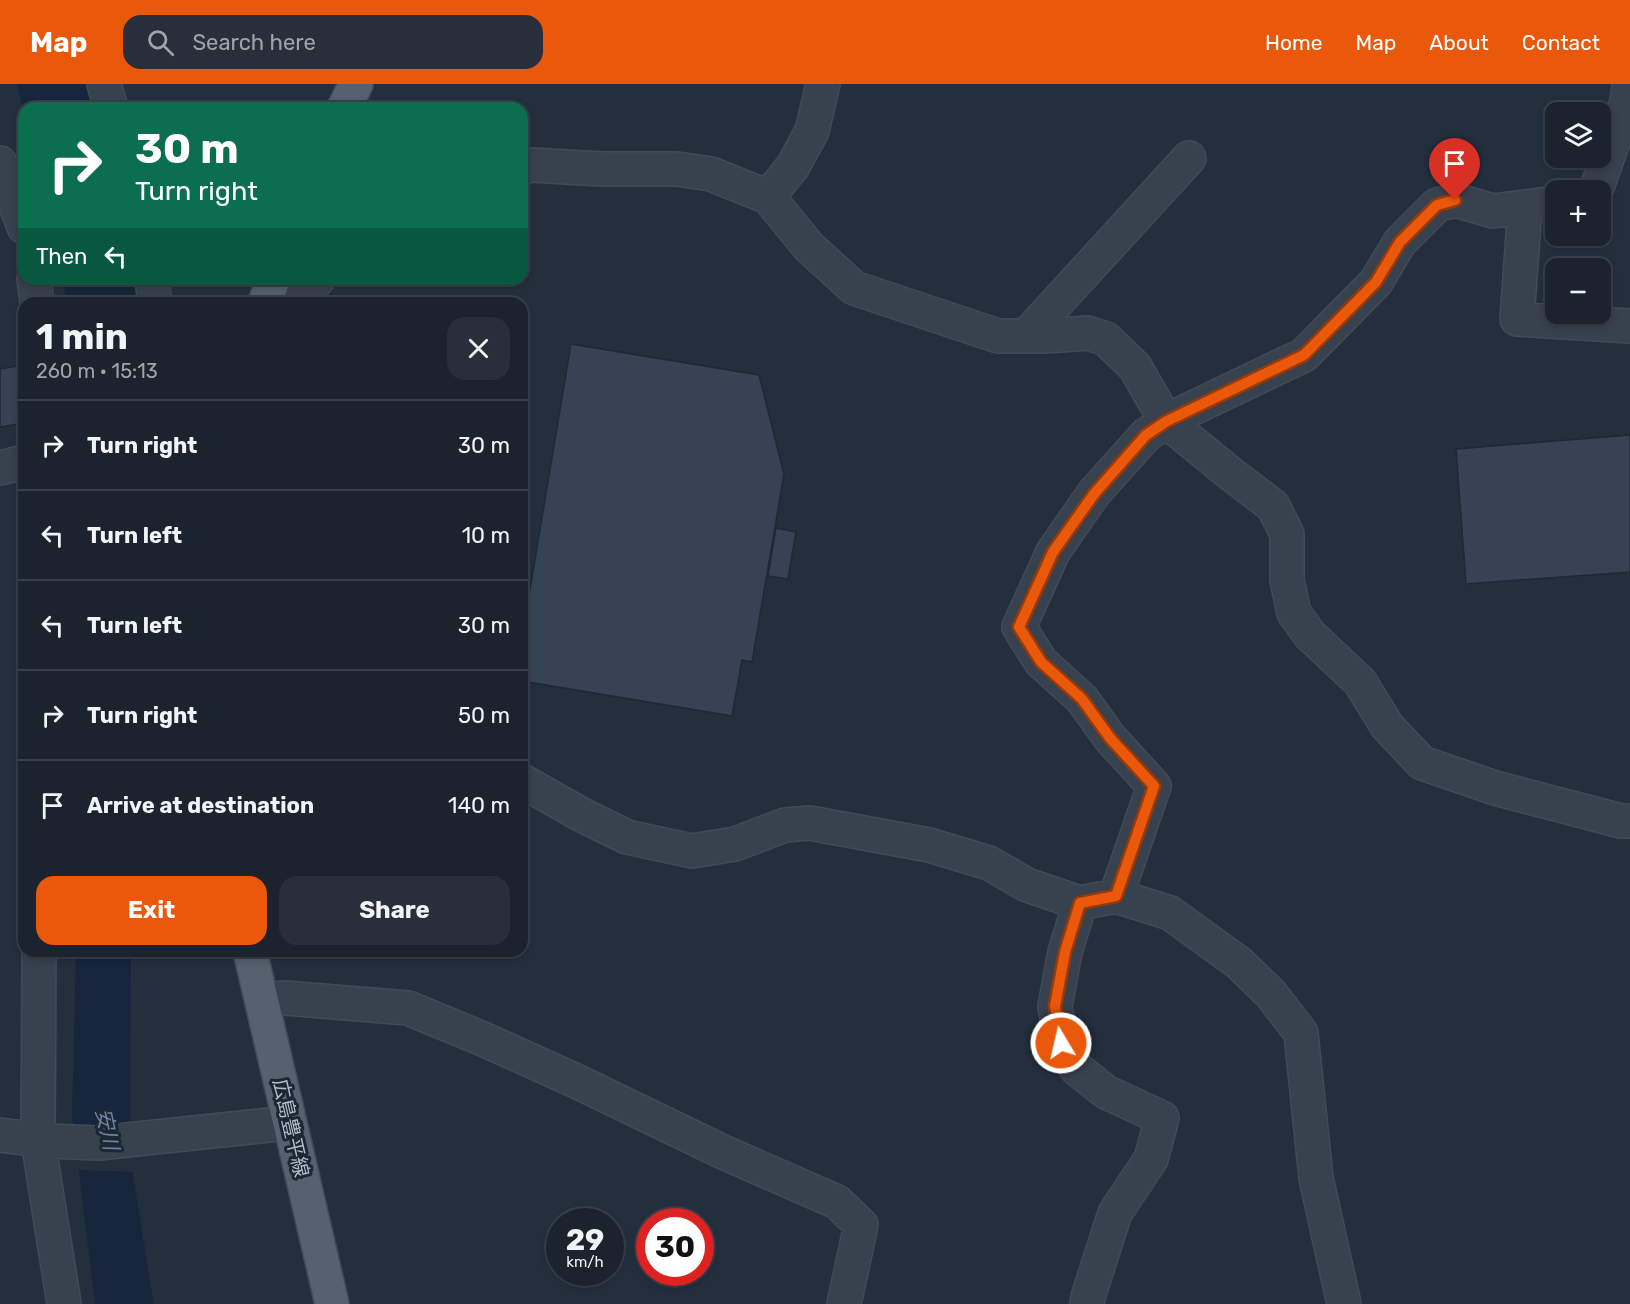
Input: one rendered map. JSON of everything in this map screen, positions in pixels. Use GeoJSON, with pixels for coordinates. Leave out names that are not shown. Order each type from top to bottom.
{"type":"FeatureCollection","features":[{"type":"Feature","properties":{"kind":"main road"},"geometry":{"type":"LineString","coordinates":[[347,102],[356,84]]}},
{"type":"Feature","properties":{"kind":"main road","name":"広島豊平線"},"geometry":{"type":"LineString","coordinates":[[251,957],[332,1304]]}},
{"type":"Feature","properties":{"kind":"street"},"geometry":{"type":"LineString","coordinates":[[104,84],[109,102]]}},
{"type":"Feature","properties":{"kind":"street"},"geometry":{"type":"LineString","coordinates":[[768,197],[793,166],[812,130],[823,84]]}},
{"type":"Feature","properties":{"kind":"street"},"geometry":{"type":"LineString","coordinates":[[1600,180],[1629,96]]}},
{"type":"Feature","properties":{"kind":"street"},"geometry":{"type":"LineString","coordinates":[[1026,336],[1189,158]]}},
{"type":"Feature","properties":{"kind":"street"},"geometry":{"type":"LineString","coordinates":[[0,163],[18,211]]}},
{"type":"Feature","properties":{"kind":"street"},"geometry":{"type":"LineString","coordinates":[[528,166],[677,169],[711,174],[768,197],[809,247],[854,288],[998,336],[1088,333],[1106,339],[1134,367],[1167,421],[1273,506],[1287,534],[1287,580],[1294,613],[1310,635],[1360,682],[1387,726],[1422,763],[1495,788],[1621,821],[1630,821]]}},
{"type":"Feature","properties":{"kind":"street"},"geometry":{"type":"LineString","coordinates":[[1116,896],[1154,786],[1110,738],[1082,699],[1041,662],[1019,627],[1053,552],[1094,494],[1146,435],[1167,421],[1304,355],[1376,282],[1400,242],[1437,205],[1455,200],[1493,211],[1540,205],[1516,319],[1630,327]]}},
{"type":"Feature","properties":{"kind":"street"},"geometry":{"type":"LineString","coordinates":[[276,297],[304,285]]}},
{"type":"Feature","properties":{"kind":"street"},"geometry":{"type":"LineString","coordinates":[[0,468],[18,464]]}},
{"type":"Feature","properties":{"kind":"street"},"geometry":{"type":"LineString","coordinates":[[528,784],[591,820],[627,837],[692,851],[735,844],[785,825],[810,823],[929,845],[989,863],[1027,885],[1080,903],[1116,896],[1170,913],[1239,963],[1271,994],[1301,1033],[1316,1178],[1344,1304]]}},
{"type":"Feature","properties":{"kind":"street"},"geometry":{"type":"LineString","coordinates":[[1080,903],[1065,952],[1055,1006],[1061,1043],[1077,1069],[1106,1092],[1162,1118],[1150,1160],[1115,1213],[1088,1297],[1088,1304]]}},
{"type":"Feature","properties":{"kind":"street"},"geometry":{"type":"LineString","coordinates":[[39,957],[43,1140],[64,1304]]}},
{"type":"Feature","properties":{"kind":"street"},"geometry":{"type":"LineString","coordinates":[[261,1000],[285,998],[408,1008],[576,1081],[723,1152],[837,1202],[861,1225],[844,1304]]}},
{"type":"Feature","properties":{"kind":"street"},"geometry":{"type":"LineString","coordinates":[[0,1135],[99,1143],[290,1123]]}},
{"type":"Feature","properties":{"kind":"water"},"geometry":{"type":"Polygon","coordinates":[[[17,84],[85,84],[91,102],[21,102],[17,84]]]}},
{"type":"Feature","properties":{"kind":"water"},"geometry":{"type":"Polygon","coordinates":[[[63,285],[136,285],[138,297],[66,297],[63,285]]]}},
{"type":"Feature","properties":{"kind":"water","name":"安川"},"geometry":{"type":"Polygon","coordinates":[[[76,957],[131,957],[130,1157],[154,1304],[95,1304],[72,1116],[76,957]]]}},
{"type":"Feature","properties":{"kind":"pier"},"geometry":{"type":"Polygon","coordinates":[[[133,1127],[133,1156],[136,1172],[76,1170],[71,1129],[133,1127]]]}},
{"type":"Feature","properties":{"kind":"building"},"geometry":{"type":"Polygon","coordinates":[[[571,344],[759,375],[784,474],[752,662],[742,660],[732,716],[528,682],[528,601],[571,344]]]}},
{"type":"Feature","properties":{"kind":"building"},"geometry":{"type":"Polygon","coordinates":[[[18,366],[18,424],[0,427],[0,369],[18,366]]]}},
{"type":"Feature","properties":{"kind":"building"},"geometry":{"type":"Polygon","coordinates":[[[1630,435],[1630,572],[1466,584],[1456,449],[1630,435]]]}},
{"type":"Feature","properties":{"kind":"building"},"geometry":{"type":"Polygon","coordinates":[[[776,528],[796,532],[788,579],[768,576],[776,528]]]}},
{"type":"Feature","properties":{"kind":"route"},"geometry":{"type":"LineString","coordinates":[[1061,1043],[1055,1006],[1065,952],[1080,903],[1116,896],[1154,786],[1110,738],[1082,699],[1041,662],[1019,627],[1053,552],[1094,494],[1146,435],[1167,421],[1304,355],[1376,282],[1400,242],[1437,205],[1455,200]]}}]}
